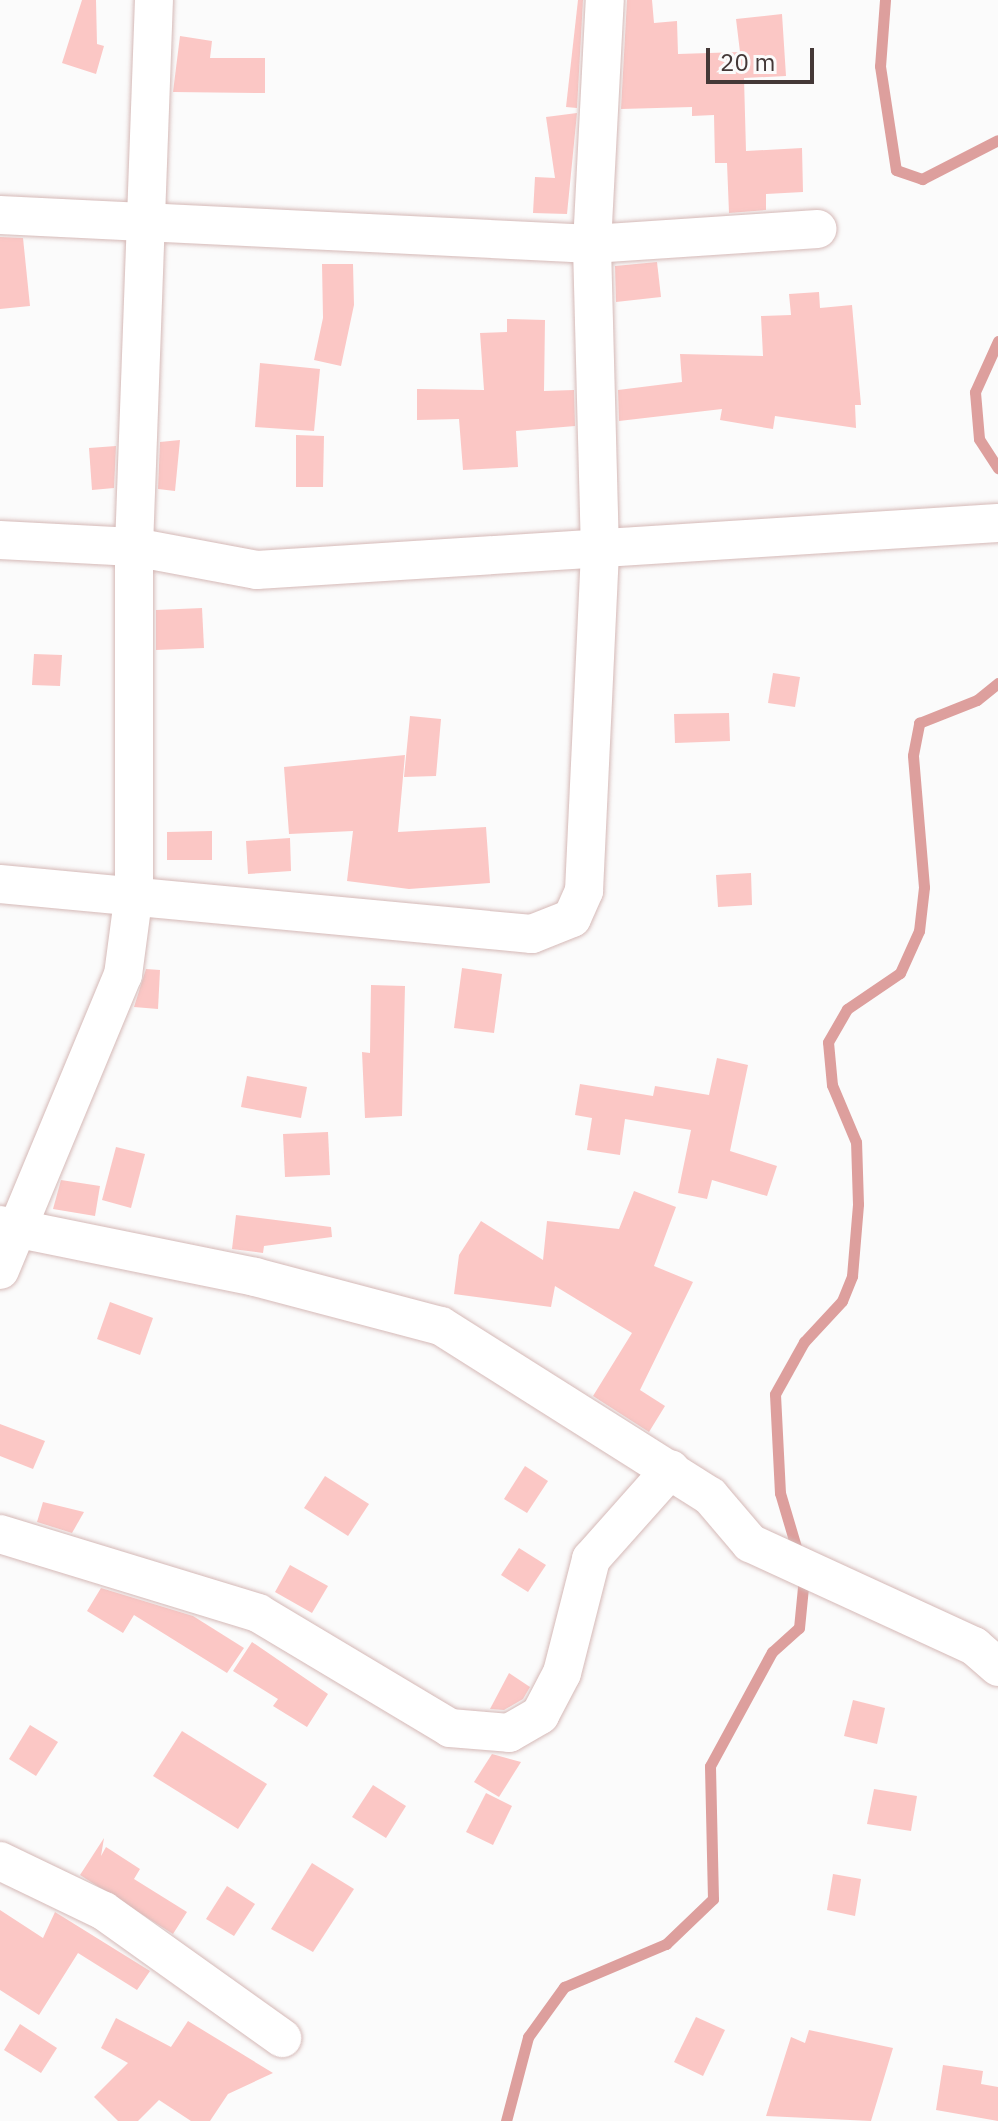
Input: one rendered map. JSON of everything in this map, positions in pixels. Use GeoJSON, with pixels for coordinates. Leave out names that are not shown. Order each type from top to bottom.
{"type":"FeatureCollection","features":[{"type":"Feature","properties":{"kind":"street"},"geometry":{"type":"LineString","coordinates":[[0,1270],[10,1227],[123,975],[134,893],[134,547],[154,0]]}},
{"type":"Feature","properties":{"kind":"street"},"geometry":{"type":"LineString","coordinates":[[0,884],[134,893],[532,934],[572,918],[584,891],[600,552],[592,244],[605,0]]}},
{"type":"Feature","properties":{"kind":"street"},"geometry":{"type":"LineString","coordinates":[[0,215],[145,226],[592,244],[818,229]]}},
{"type":"Feature","properties":{"kind":"street"},"geometry":{"type":"LineString","coordinates":[[0,540],[134,547],[257,570],[600,552],[998,523]]}},
{"type":"Feature","properties":{"kind":"street"},"geometry":{"type":"LineString","coordinates":[[10,1227],[255,1277],[441,1326],[710,1496],[750,1543],[974,1646],[998,1667]]}},
{"type":"Feature","properties":{"kind":"street"},"geometry":{"type":"LineString","coordinates":[[0,1534],[258,1613],[450,1728],[509,1733],[540,1715],[562,1673],[591,1559],[671,1469]]}},
{"type":"Feature","properties":{"kind":"street"},"geometry":{"type":"LineString","coordinates":[[0,1861],[104,1911],[282,2038]]}},
{"type":"Feature","properties":{"kind":"building"},"geometry":{"type":"Polygon","coordinates":[[[82,0],[96,0],[97,44],[104,46],[96,74],[62,63],[82,0]]]}},
{"type":"Feature","properties":{"kind":"building"},"geometry":{"type":"Polygon","coordinates":[[[578,0],[583,0],[577,108],[566,107],[578,0]]]}},
{"type":"Feature","properties":{"kind":"building"},"geometry":{"type":"Polygon","coordinates":[[[627,0],[652,0],[654,23],[677,21],[678,54],[740,52],[736,19],[782,14],[786,76],[744,78],[746,151],[802,148],[803,192],[766,194],[766,210],[729,213],[727,163],[715,163],[714,115],[692,116],[692,107],[621,109],[627,0]]]}},
{"type":"Feature","properties":{"kind":"building"},"geometry":{"type":"Polygon","coordinates":[[[180,36],[212,41],[210,58],[265,58],[265,93],[173,92],[180,36]]]}},
{"type":"Feature","properties":{"kind":"building"},"geometry":{"type":"Polygon","coordinates":[[[577,113],[567,214],[533,213],[535,177],[555,178],[546,117],[577,113]]]}},
{"type":"Feature","properties":{"kind":"building"},"geometry":{"type":"Polygon","coordinates":[[[0,237],[23,238],[30,306],[0,309],[0,237]]]}},
{"type":"Feature","properties":{"kind":"building"},"geometry":{"type":"Polygon","coordinates":[[[657,262],[661,297],[616,302],[615,266],[657,262]]]}},
{"type":"Feature","properties":{"kind":"building"},"geometry":{"type":"Polygon","coordinates":[[[322,264],[353,264],[354,305],[341,366],[314,360],[323,318],[322,264]]]}},
{"type":"Feature","properties":{"kind":"building"},"geometry":{"type":"Polygon","coordinates":[[[819,292],[820,308],[852,305],[861,405],[855,405],[856,428],[775,416],[773,429],[720,420],[722,409],[619,421],[618,390],[682,382],[680,354],[763,356],[761,316],[791,315],[789,294],[819,292]]]}},
{"type":"Feature","properties":{"kind":"building"},"geometry":{"type":"Polygon","coordinates":[[[507,319],[545,320],[544,391],[574,390],[575,426],[516,431],[518,467],[463,470],[459,419],[417,420],[417,389],[484,390],[480,333],[507,332],[507,319]]]}},
{"type":"Feature","properties":{"kind":"building"},"geometry":{"type":"Polygon","coordinates":[[[260,363],[320,369],[314,431],[255,427],[260,363]]]}},
{"type":"Feature","properties":{"kind":"building"},"geometry":{"type":"Polygon","coordinates":[[[296,435],[324,436],[323,487],[296,487],[296,435]]]}},
{"type":"Feature","properties":{"kind":"building"},"geometry":{"type":"Polygon","coordinates":[[[180,440],[175,491],[158,489],[160,442],[180,440]]]}},
{"type":"Feature","properties":{"kind":"building"},"geometry":{"type":"Polygon","coordinates":[[[116,446],[114,488],[92,490],[89,448],[116,446]]]}},
{"type":"Feature","properties":{"kind":"building"},"geometry":{"type":"Polygon","coordinates":[[[202,608],[204,648],[156,650],[156,610],[202,608]]]}},
{"type":"Feature","properties":{"kind":"building"},"geometry":{"type":"Polygon","coordinates":[[[34,654],[62,655],[60,686],[32,685],[34,654]]]}},
{"type":"Feature","properties":{"kind":"building"},"geometry":{"type":"Polygon","coordinates":[[[773,673],[800,677],[795,707],[768,703],[773,673]]]}},
{"type":"Feature","properties":{"kind":"building"},"geometry":{"type":"Polygon","coordinates":[[[729,713],[730,741],[675,743],[674,714],[729,713]]]}},
{"type":"Feature","properties":{"kind":"building"},"geometry":{"type":"Polygon","coordinates":[[[410,716],[441,719],[436,776],[404,777],[410,716]]]}},
{"type":"Feature","properties":{"kind":"building"},"geometry":{"type":"Polygon","coordinates":[[[405,755],[398,832],[486,827],[490,883],[409,889],[347,881],[353,831],[289,834],[284,767],[405,755]]]}},
{"type":"Feature","properties":{"kind":"building"},"geometry":{"type":"Polygon","coordinates":[[[212,831],[212,860],[167,860],[167,832],[212,831]]]}},
{"type":"Feature","properties":{"kind":"building"},"geometry":{"type":"Polygon","coordinates":[[[290,838],[291,871],[248,874],[246,841],[290,838]]]}},
{"type":"Feature","properties":{"kind":"building"},"geometry":{"type":"Polygon","coordinates":[[[751,873],[752,905],[718,907],[716,875],[751,873]]]}},
{"type":"Feature","properties":{"kind":"building"},"geometry":{"type":"Polygon","coordinates":[[[462,968],[502,974],[494,1033],[454,1028],[462,968]]]}},
{"type":"Feature","properties":{"kind":"building"},"geometry":{"type":"Polygon","coordinates":[[[146,969],[160,970],[158,1009],[134,1007],[146,969]]]}},
{"type":"Feature","properties":{"kind":"building"},"geometry":{"type":"Polygon","coordinates":[[[371,985],[405,986],[402,1116],[365,1118],[362,1052],[370,1053],[371,985]]]}},
{"type":"Feature","properties":{"kind":"building"},"geometry":{"type":"Polygon","coordinates":[[[717,1058],[748,1065],[730,1151],[777,1166],[767,1196],[712,1180],[707,1199],[678,1193],[691,1130],[625,1119],[620,1155],[587,1150],[592,1118],[575,1115],[580,1084],[653,1096],[655,1086],[709,1095],[717,1058]]]}},
{"type":"Feature","properties":{"kind":"building"},"geometry":{"type":"Polygon","coordinates":[[[247,1076],[307,1087],[301,1118],[241,1107],[247,1076]]]}},
{"type":"Feature","properties":{"kind":"building"},"geometry":{"type":"Polygon","coordinates":[[[328,1132],[330,1175],[285,1177],[283,1134],[328,1132]]]}},
{"type":"Feature","properties":{"kind":"building"},"geometry":{"type":"Polygon","coordinates":[[[116,1147],[145,1154],[131,1208],[102,1200],[116,1147]]]}},
{"type":"Feature","properties":{"kind":"building"},"geometry":{"type":"Polygon","coordinates":[[[61,1180],[100,1186],[95,1216],[53,1209],[61,1180]]]}},
{"type":"Feature","properties":{"kind":"building"},"geometry":{"type":"Polygon","coordinates":[[[634,1191],[676,1207],[654,1266],[693,1282],[640,1390],[665,1406],[649,1432],[593,1396],[632,1333],[555,1286],[551,1307],[454,1294],[459,1255],[481,1221],[543,1260],[547,1221],[619,1229],[634,1191]]]}},
{"type":"Feature","properties":{"kind":"building"},"geometry":{"type":"Polygon","coordinates":[[[236,1215],[331,1227],[332,1237],[264,1246],[263,1253],[232,1249],[236,1215]]]}},
{"type":"Feature","properties":{"kind":"building"},"geometry":{"type":"Polygon","coordinates":[[[110,1302],[153,1318],[140,1355],[97,1339],[110,1302]]]}},
{"type":"Feature","properties":{"kind":"building"},"geometry":{"type":"Polygon","coordinates":[[[0,1424],[45,1441],[33,1469],[0,1456],[0,1424]]]}},
{"type":"Feature","properties":{"kind":"building"},"geometry":{"type":"Polygon","coordinates":[[[525,1466],[548,1481],[527,1513],[504,1499],[525,1466]]]}},
{"type":"Feature","properties":{"kind":"building"},"geometry":{"type":"Polygon","coordinates":[[[325,1476],[369,1504],[348,1536],[304,1508],[325,1476]]]}},
{"type":"Feature","properties":{"kind":"building"},"geometry":{"type":"Polygon","coordinates":[[[43,1502],[84,1512],[72,1533],[37,1522],[43,1502]]]}},
{"type":"Feature","properties":{"kind":"building"},"geometry":{"type":"Polygon","coordinates":[[[519,1548],[546,1565],[528,1592],[501,1575],[519,1548]]]}},
{"type":"Feature","properties":{"kind":"building"},"geometry":{"type":"Polygon","coordinates":[[[290,1565],[328,1586],[312,1613],[275,1592],[290,1565]]]}},
{"type":"Feature","properties":{"kind":"building"},"geometry":{"type":"Polygon","coordinates":[[[101,1588],[193,1616],[244,1648],[227,1673],[134,1615],[123,1633],[87,1611],[101,1588]]]}},
{"type":"Feature","properties":{"kind":"building"},"geometry":{"type":"Polygon","coordinates":[[[252,1642],[328,1694],[307,1727],[273,1706],[278,1699],[233,1671],[252,1642]]]}},
{"type":"Feature","properties":{"kind":"building"},"geometry":{"type":"Polygon","coordinates":[[[509,1673],[530,1687],[523,1699],[504,1710],[490,1709],[509,1673]]]}},
{"type":"Feature","properties":{"kind":"building"},"geometry":{"type":"Polygon","coordinates":[[[853,1700],[885,1708],[877,1744],[844,1736],[853,1700]]]}},
{"type":"Feature","properties":{"kind":"building"},"geometry":{"type":"Polygon","coordinates":[[[30,1725],[58,1742],[36,1776],[9,1759],[30,1725]]]}},
{"type":"Feature","properties":{"kind":"building"},"geometry":{"type":"Polygon","coordinates":[[[182,1731],[267,1784],[238,1829],[153,1776],[182,1731]]]}},
{"type":"Feature","properties":{"kind":"building"},"geometry":{"type":"Polygon","coordinates":[[[492,1754],[521,1762],[499,1797],[474,1782],[492,1754]]]}},
{"type":"Feature","properties":{"kind":"building"},"geometry":{"type":"Polygon","coordinates":[[[373,1785],[406,1806],[386,1838],[352,1817],[373,1785]]]}},
{"type":"Feature","properties":{"kind":"building"},"geometry":{"type":"Polygon","coordinates":[[[874,1789],[917,1796],[911,1831],[867,1824],[874,1789]]]}},
{"type":"Feature","properties":{"kind":"building"},"geometry":{"type":"Polygon","coordinates":[[[486,1793],[512,1806],[493,1845],[466,1832],[486,1793]]]}},
{"type":"Feature","properties":{"kind":"building"},"geometry":{"type":"Polygon","coordinates":[[[104,1838],[101,1856],[106,1847],[140,1869],[134,1879],[187,1912],[173,1934],[80,1875],[104,1838]]]}},
{"type":"Feature","properties":{"kind":"building"},"geometry":{"type":"Polygon","coordinates":[[[312,1863],[354,1889],[313,1952],[271,1929],[312,1863]]]}},
{"type":"Feature","properties":{"kind":"building"},"geometry":{"type":"Polygon","coordinates":[[[833,1874],[861,1879],[855,1916],[827,1910],[833,1874]]]}},
{"type":"Feature","properties":{"kind":"building"},"geometry":{"type":"Polygon","coordinates":[[[227,1886],[255,1904],[234,1936],[206,1919],[227,1886]]]}},
{"type":"Feature","properties":{"kind":"building"},"geometry":{"type":"Polygon","coordinates":[[[0,1910],[43,1938],[55,1912],[150,1971],[137,1990],[78,1953],[39,2015],[0,1990],[0,1910]]]}},
{"type":"Feature","properties":{"kind":"building"},"geometry":{"type":"Polygon","coordinates":[[[696,2017],[725,2030],[703,2076],[674,2062],[696,2017]]]}},
{"type":"Feature","properties":{"kind":"building"},"geometry":{"type":"Polygon","coordinates":[[[116,2018],[171,2047],[188,2021],[273,2073],[228,2094],[210,2121],[191,2121],[159,2100],[138,2121],[118,2121],[94,2097],[128,2063],[101,2048],[116,2018]]]}},
{"type":"Feature","properties":{"kind":"building"},"geometry":{"type":"Polygon","coordinates":[[[20,2024],[57,2048],[41,2073],[4,2050],[20,2024]]]}},
{"type":"Feature","properties":{"kind":"building"},"geometry":{"type":"Polygon","coordinates":[[[809,2030],[893,2048],[871,2121],[766,2116],[791,2037],[805,2043],[809,2030]]]}},
{"type":"Feature","properties":{"kind":"building"},"geometry":{"type":"Polygon","coordinates":[[[943,2065],[983,2071],[981,2084],[998,2087],[998,2121],[936,2110],[943,2065]]]}},
{"type":"Feature","properties":{"kind":"waterway"},"geometry":{"type":"LineString","coordinates":[[885,0],[880,66],[896,170],[922,179],[998,140]]}},
{"type":"Feature","properties":{"kind":"waterway"},"geometry":{"type":"LineString","coordinates":[[998,341],[975,392],[979,439],[998,468]]}},
{"type":"Feature","properties":{"kind":"waterway"},"geometry":{"type":"LineString","coordinates":[[799,1557],[780,1493],[775,1394],[804,1342],[842,1301],[852,1276],[858,1204],[856,1142],[832,1085],[828,1042],[847,1009],[900,973],[919,931],[924,887],[913,755],[919,723],[977,700],[998,683]]}},
{"type":"Feature","properties":{"kind":"waterway"},"geometry":{"type":"LineString","coordinates":[[506,2121],[528,2037],[564,1987],[666,1944],[713,1899],[710,1766],[772,1652],[799,1628],[804,1577]]}}]}
